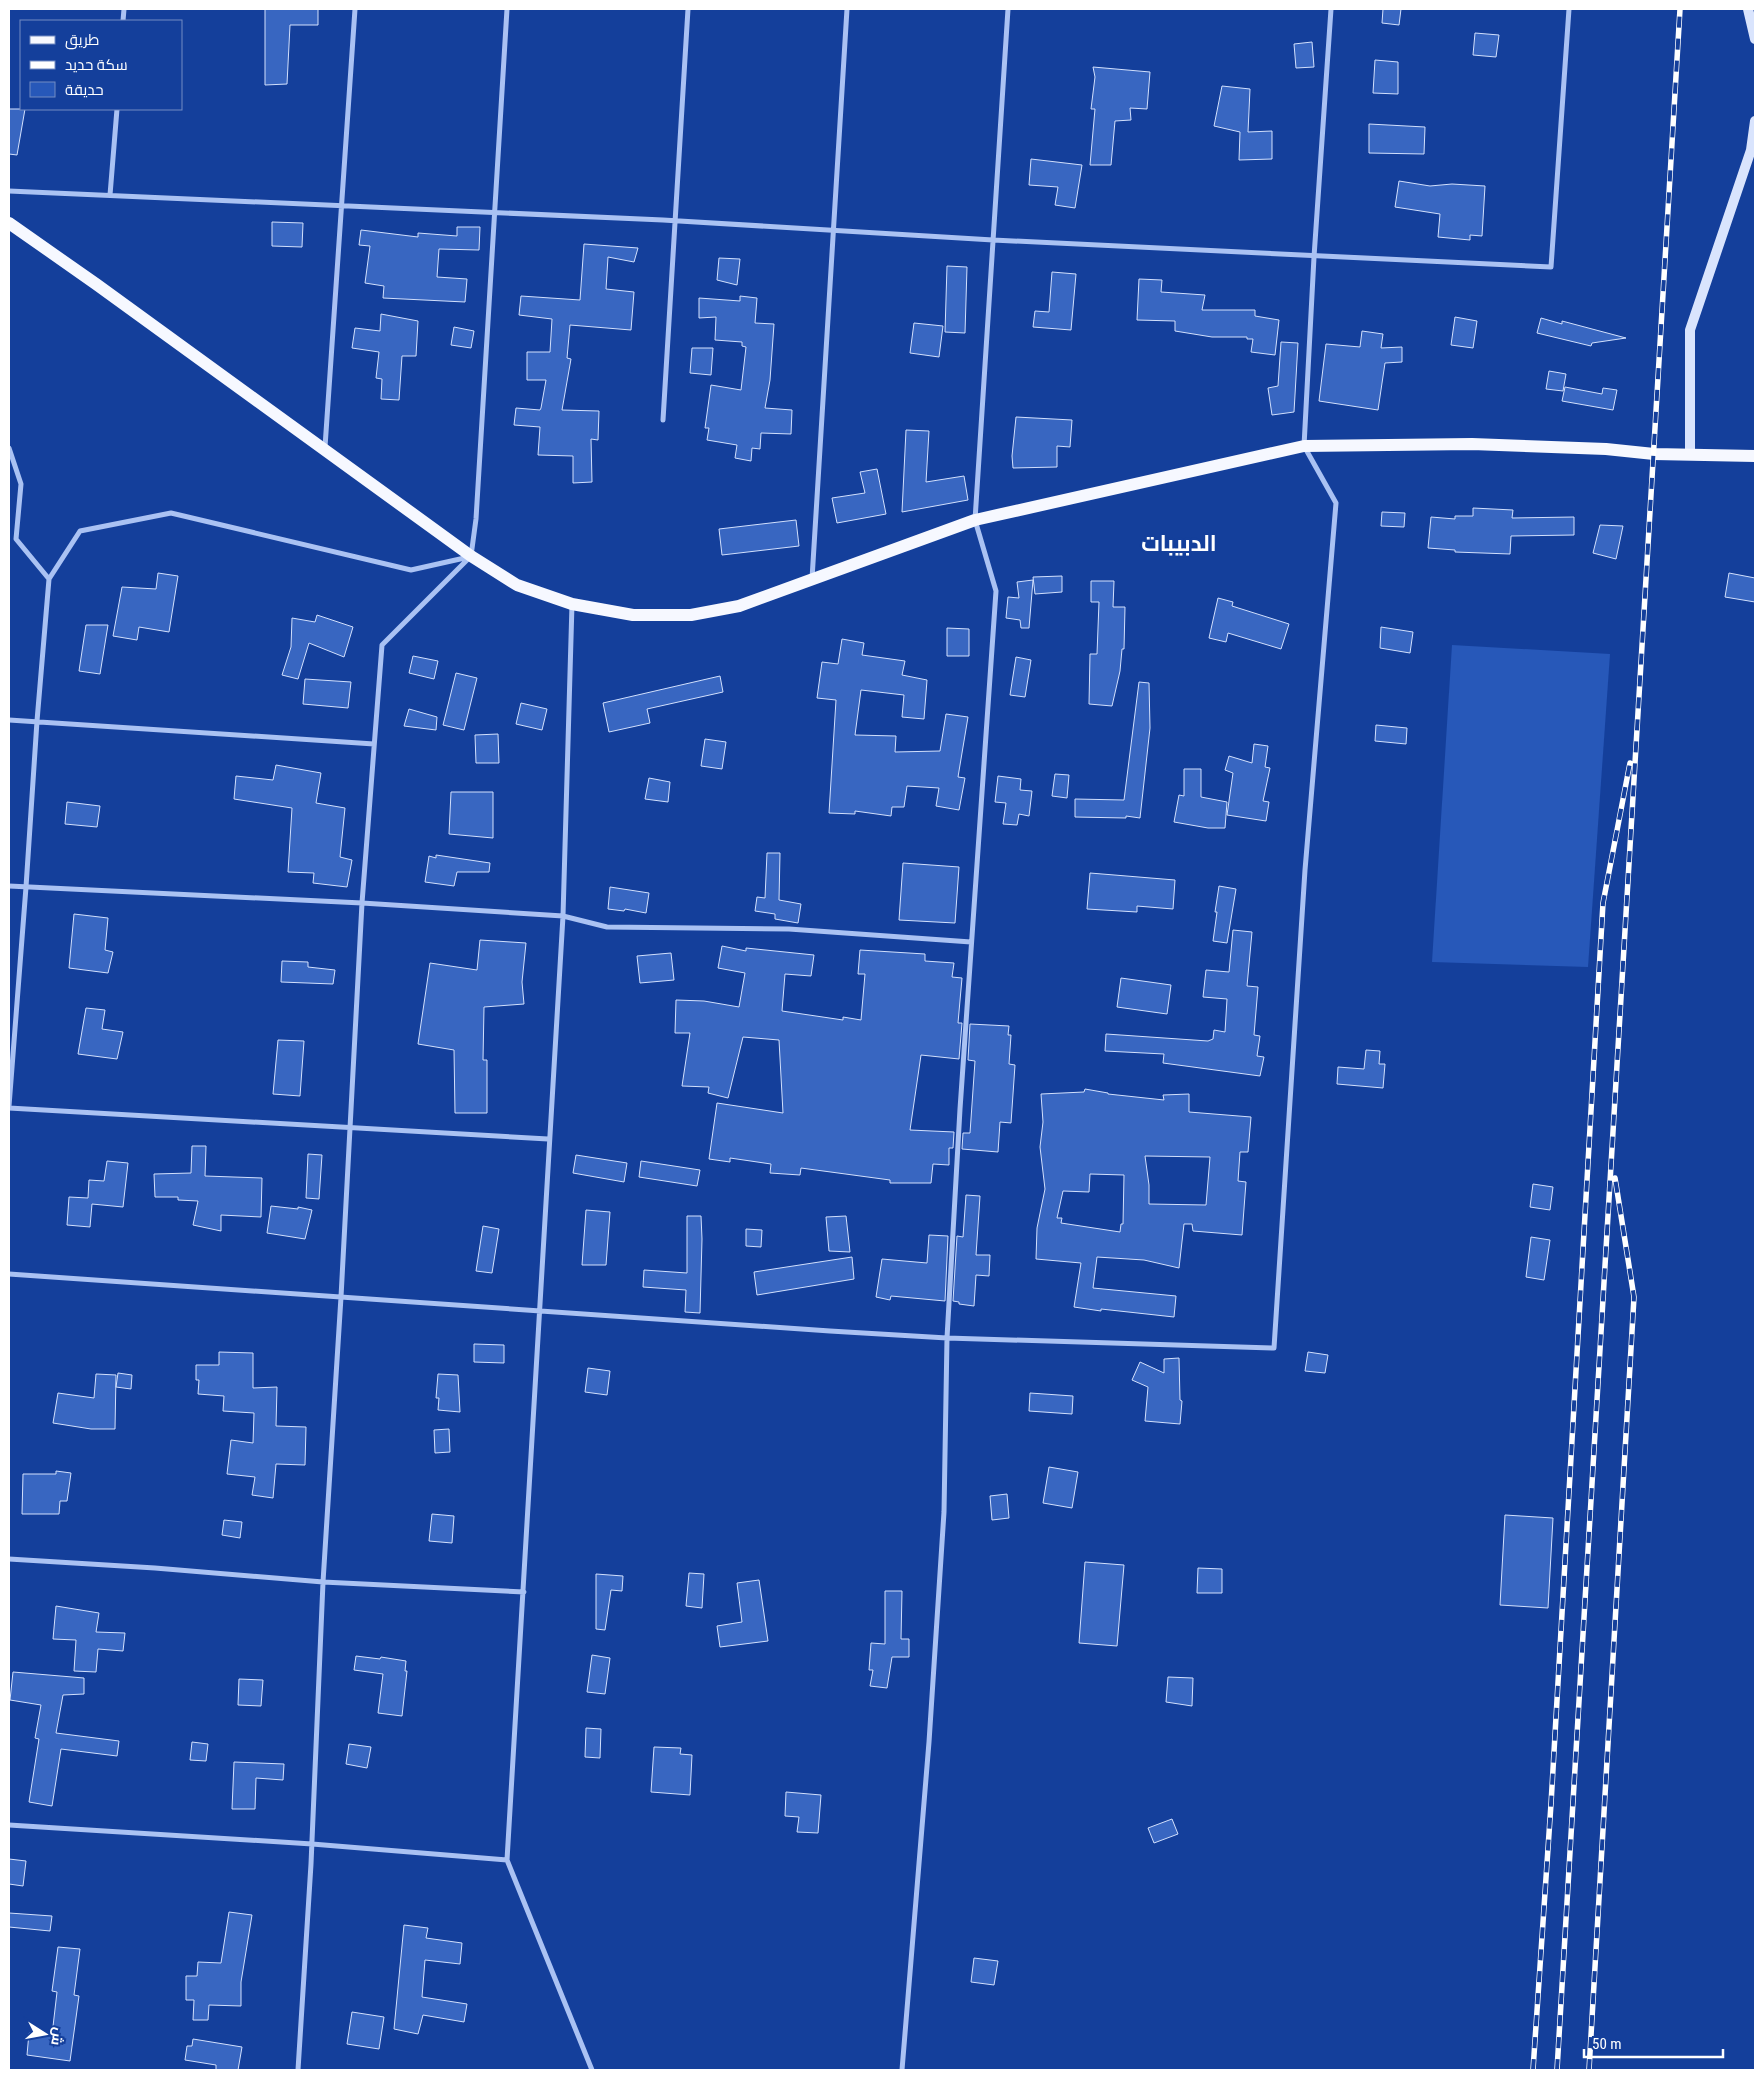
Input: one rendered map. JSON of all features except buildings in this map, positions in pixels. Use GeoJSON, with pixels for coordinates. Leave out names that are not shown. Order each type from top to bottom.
{"type":"FeatureCollection","features":[{"type":"Feature","properties":{"kind":"main road"},"geometry":{"type":"LineString","coordinates":[[9,223],[472,556],[517,585],[572,604],[633,615],[691,615],[739,606],[975,520],[1304,446],[1472,444],[1606,449],[1654,454],[1755,456]]}},
{"type":"Feature","properties":{"kind":"street"},"geometry":{"type":"LineString","coordinates":[[324,450],[355,9]]}},
{"type":"Feature","properties":{"kind":"street"},"geometry":{"type":"LineString","coordinates":[[298,2070],[312,1844],[323,1582],[341,1297],[362,903],[382,646],[472,556],[476,519],[507,9]]}},
{"type":"Feature","properties":{"kind":"street"},"geometry":{"type":"LineString","coordinates":[[663,420],[688,9]]}},
{"type":"Feature","properties":{"kind":"street"},"geometry":{"type":"LineString","coordinates":[[812,579],[847,9]]}},
{"type":"Feature","properties":{"kind":"street"},"geometry":{"type":"LineString","coordinates":[[902,2070],[928,1752],[944,1512],[947,1338],[959,1119],[996,592],[975,520],[1008,9]]}},
{"type":"Feature","properties":{"kind":"street"},"geometry":{"type":"LineString","coordinates":[[9,1274],[538,1312],[947,1338],[1274,1348],[1305,870],[1336,503],[1304,446],[1314,257],[1331,9]]}},
{"type":"Feature","properties":{"kind":"street"},"geometry":{"type":"LineString","coordinates":[[9,191],[495,212],[1314,257],[1551,267],[1569,9]]}},
{"type":"Feature","properties":{"kind":"street"},"geometry":{"type":"LineString","coordinates":[[1748,9],[1755,38]]}},
{"type":"Feature","properties":{"kind":"street"},"geometry":{"type":"LineString","coordinates":[[110,195],[116,110]]}},
{"type":"Feature","properties":{"kind":"street"},"geometry":{"type":"LineString","coordinates":[[1690,454],[1690,330],[1751,150],[1755,121]]}},
{"type":"Feature","properties":{"kind":"street"},"geometry":{"type":"LineString","coordinates":[[9,448],[21,484],[16,539],[49,579]]}},
{"type":"Feature","properties":{"kind":"street"},"geometry":{"type":"LineString","coordinates":[[472,556],[411,570],[171,513],[80,531],[49,579],[9,1107],[548,1139]]}},
{"type":"Feature","properties":{"kind":"street"},"geometry":{"type":"LineString","coordinates":[[572,604],[563,916],[538,1312],[524,1592],[506,1860],[592,2070]]}},
{"type":"Feature","properties":{"kind":"street"},"geometry":{"type":"LineString","coordinates":[[9,720],[374,744]]}},
{"type":"Feature","properties":{"kind":"street"},"geometry":{"type":"LineString","coordinates":[[9,886],[362,903],[563,916],[607,927],[789,929],[972,942]]}},
{"type":"Feature","properties":{"kind":"street"},"geometry":{"type":"LineString","coordinates":[[9,1559],[323,1582],[524,1592]]}},
{"type":"Feature","properties":{"kind":"street"},"geometry":{"type":"LineString","coordinates":[[9,1825],[312,1844],[506,1860]]}},
{"type":"Feature","properties":{"kind":"green space"},"geometry":{"type":"Polygon","coordinates":[[[1452,645],[1610,654],[1588,967],[1432,962],[1452,645]]]}},
{"type":"Feature","properties":{"kind":"railway"},"geometry":{"type":"LineString","coordinates":[[1557,2070],[1680,9]]}},
{"type":"Feature","properties":{"kind":"railway"},"geometry":{"type":"LineString","coordinates":[[1533,2070],[1551,1804],[1603,903],[1630,763]]}},
{"type":"Feature","properties":{"kind":"railway"},"geometry":{"type":"LineString","coordinates":[[1589,2070],[1634,1297],[1615,1178]]}},
{"type":"Feature","properties":{"kind":"district","name":"الدبيبات"},"geometry":{"type":"Point","coordinates":[1179,543]}}]}
